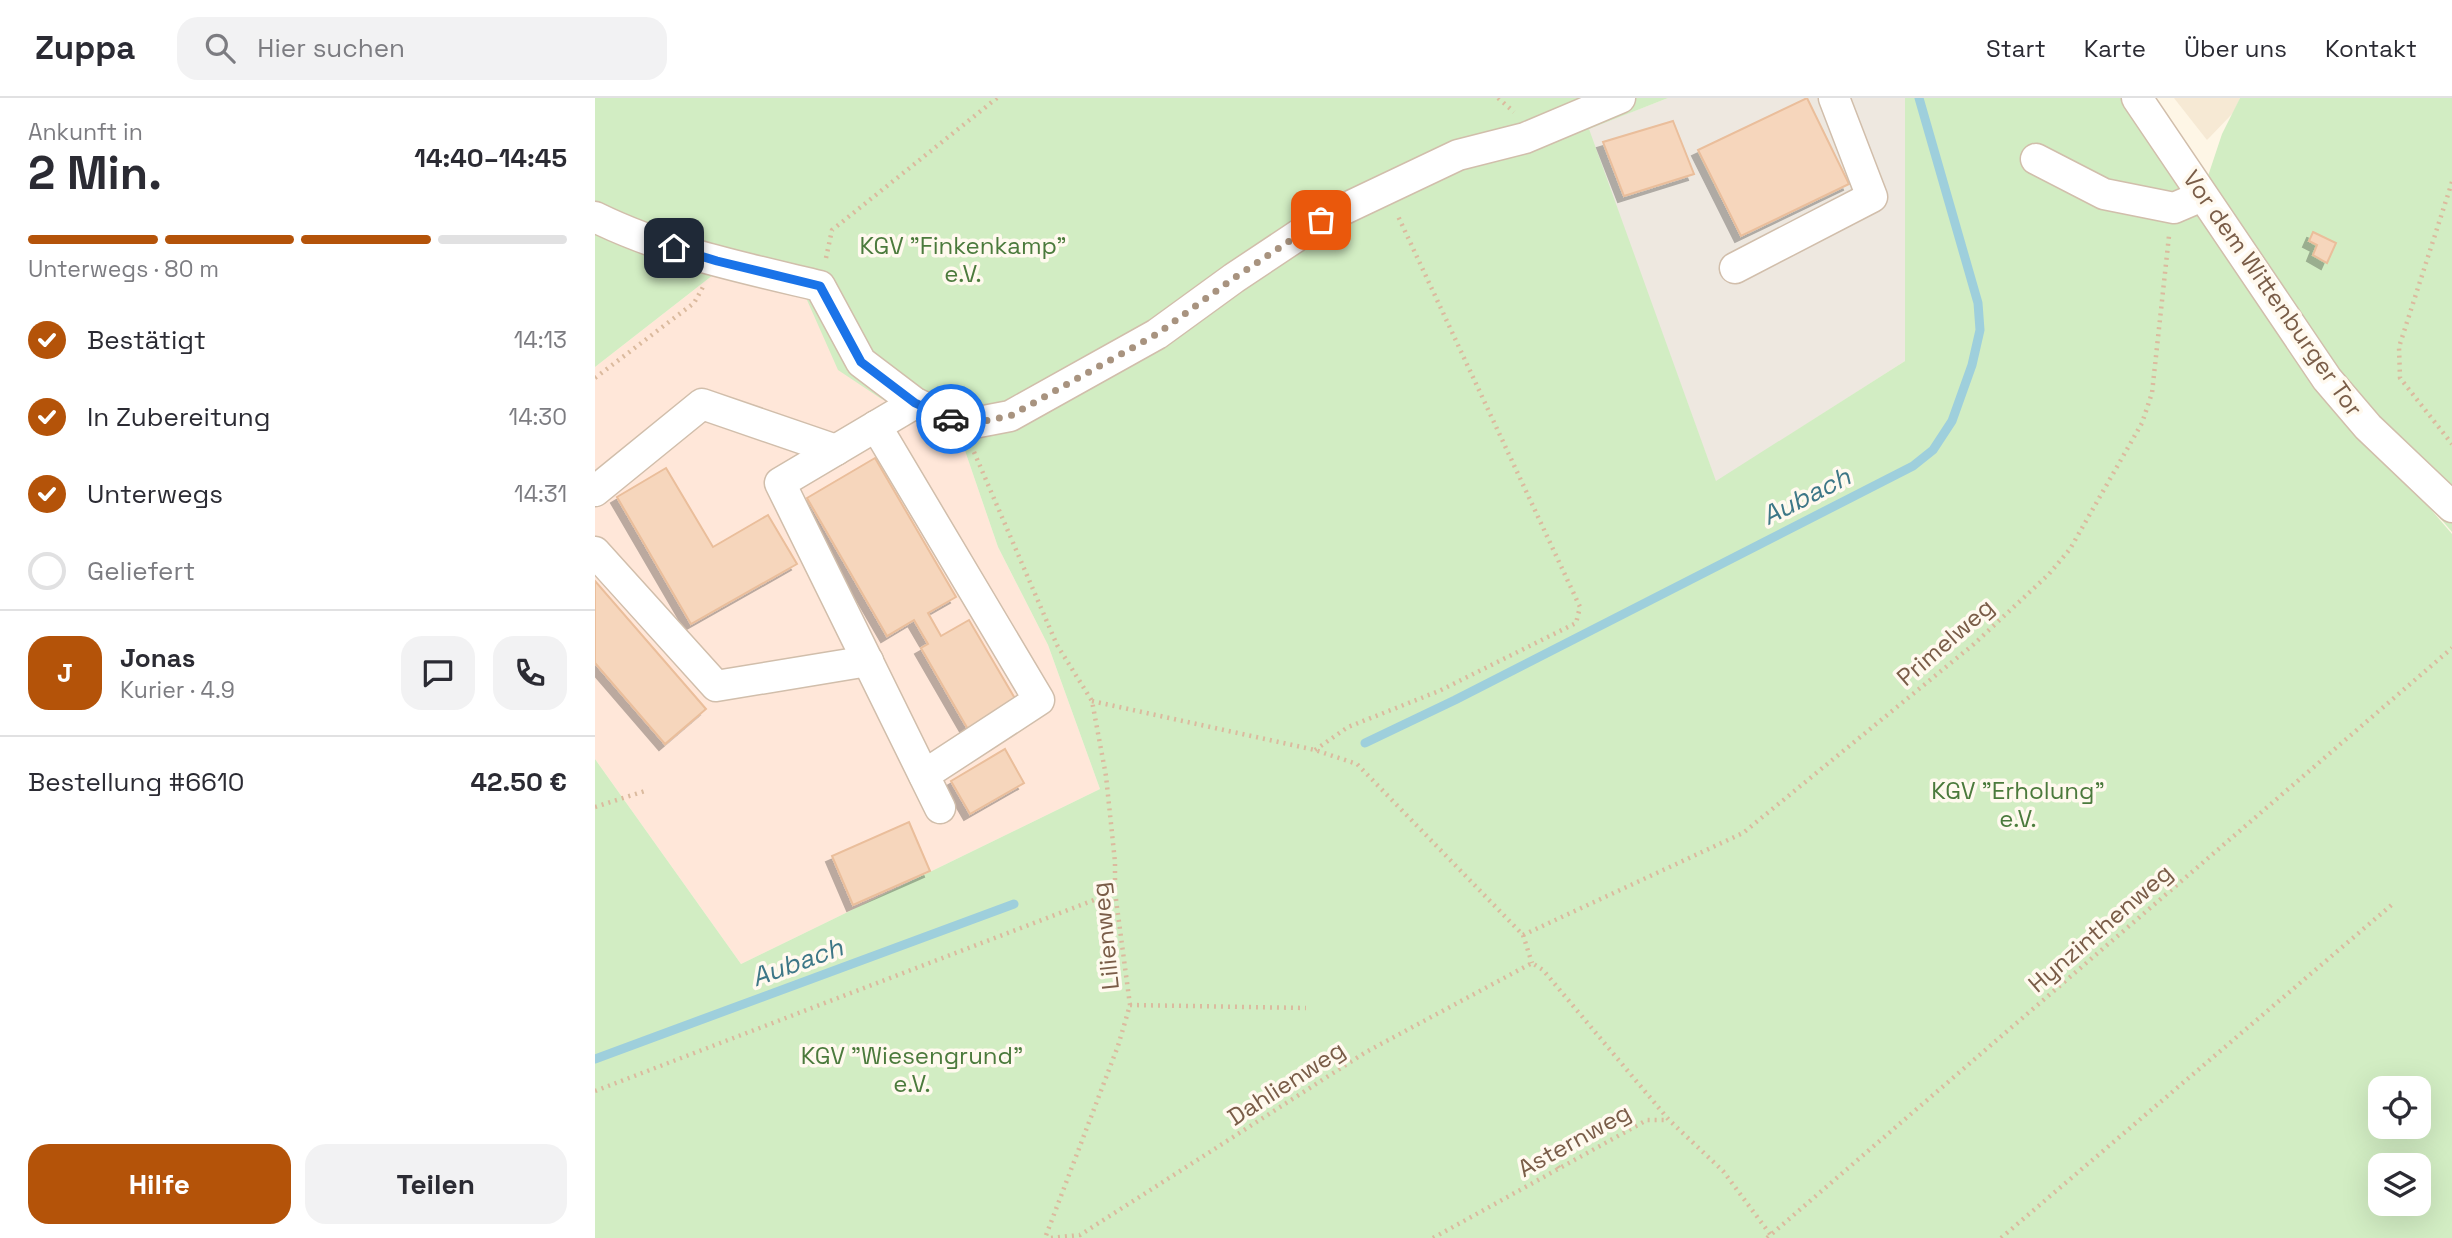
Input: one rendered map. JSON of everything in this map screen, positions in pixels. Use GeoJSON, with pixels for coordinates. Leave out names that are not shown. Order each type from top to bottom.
{"type":"FeatureCollection","features":[{"type":"Feature","properties":{"kind":"street"},"geometry":{"type":"LineString","coordinates":[[595,217],[631,234],[717,261],[820,286],[861,362],[915,403],[963,425],[1010,416],[1157,334],[1321,220],[1384,188],[1458,155],[1525,138],[1620,98]]}},
{"type":"Feature","properties":{"kind":"street"},"geometry":{"type":"LineString","coordinates":[[1735,268],[1872,197],[1834,98]]}},
{"type":"Feature","properties":{"kind":"street","name":"Vor dem Wittenburger Tor"},"geometry":{"type":"LineString","coordinates":[[2137,98],[2327,379],[2368,427],[2452,507]]}},
{"type":"Feature","properties":{"kind":"street"},"geometry":{"type":"LineString","coordinates":[[2036,159],[2104,194],[2174,208],[2201,196]]}},
{"type":"Feature","properties":{"kind":"street"},"geometry":{"type":"LineString","coordinates":[[915,403],[780,483],[940,808]]}},
{"type":"Feature","properties":{"kind":"street"},"geometry":{"type":"LineString","coordinates":[[595,491],[702,404],[836,450]]}},
{"type":"Feature","properties":{"kind":"street"},"geometry":{"type":"LineString","coordinates":[[876,426],[1039,700],[924,775]]}},
{"type":"Feature","properties":{"kind":"street"},"geometry":{"type":"LineString","coordinates":[[595,552],[716,687],[868,661]]}},
{"type":"Feature","properties":{"kind":"path"},"geometry":{"type":"LineString","coordinates":[[820,286],[832,230],[997,98]]}},
{"type":"Feature","properties":{"kind":"path"},"geometry":{"type":"LineString","coordinates":[[2452,182],[2399,347],[2400,378],[2452,444]]}},
{"type":"Feature","properties":{"kind":"path"},"geometry":{"type":"LineString","coordinates":[[1315,750],[1348,727],[1439,691],[1576,623],[1580,607],[1384,188]]}},
{"type":"Feature","properties":{"kind":"path","name":"Primelweg"},"geometry":{"type":"LineString","coordinates":[[1523,935],[1743,833],[1974,644],[2049,574],[2070,549],[2142,423],[2152,393],[2165,254],[2174,208]]}},
{"type":"Feature","properties":{"kind":"path"},"geometry":{"type":"LineString","coordinates":[[595,378],[694,303],[717,261]]}},
{"type":"Feature","properties":{"kind":"path"},"geometry":{"type":"LineString","coordinates":[[963,425],[1057,645],[1092,701],[1315,750],[1357,764],[1523,935],[1532,963],[1543,970],[1669,1120]]}},
{"type":"Feature","properties":{"kind":"path","name":"Hynzinthenweg"},"geometry":{"type":"LineString","coordinates":[[1771,1237],[2452,648]]}},
{"type":"Feature","properties":{"kind":"path","name":"Lilienweg"},"geometry":{"type":"LineString","coordinates":[[1045,1238],[1118,1046],[1130,1005],[1115,892],[1115,862],[1106,776],[1092,701]]}},
{"type":"Feature","properties":{"kind":"path"},"geometry":{"type":"LineString","coordinates":[[595,807],[645,790]]}},
{"type":"Feature","properties":{"kind":"path"},"geometry":{"type":"LineString","coordinates":[[595,1091],[1115,892]]}},
{"type":"Feature","properties":{"kind":"path"},"geometry":{"type":"LineString","coordinates":[[2001,1238],[2395,902]]}},
{"type":"Feature","properties":{"kind":"path","name":"Dahlienweg"},"geometry":{"type":"LineString","coordinates":[[1051,1238],[1080,1236],[1366,1052],[1532,963]]}},
{"type":"Feature","properties":{"kind":"path"},"geometry":{"type":"LineString","coordinates":[[1130,1005],[1306,1008]]}},
{"type":"Feature","properties":{"kind":"path","name":"Asternweg"},"geometry":{"type":"LineString","coordinates":[[1433,1238],[1647,1120],[1669,1120],[1723,1171],[1771,1237]]}},
{"type":"Feature","properties":{"kind":"path"},"geometry":{"type":"LineString","coordinates":[[1559,1168],[1551,1155],[1587,1134]]}},
{"type":"Feature","properties":{"kind":"shaded area"},"geometry":{"type":"Polygon","coordinates":[[[1668,98],[1905,98],[1905,361],[1716,482],[1588,129],[1668,98]]]}},
{"type":"Feature","properties":{"kind":"shaded area"},"geometry":{"type":"Polygon","coordinates":[[[2174,98],[2240,98],[2233,113],[2207,140],[2174,98]]]}},
{"type":"Feature","properties":{"kind":"shaded area"},"geometry":{"type":"Polygon","coordinates":[[[722,268],[803,291],[880,398],[962,442],[998,547],[1048,645],[1100,789],[741,964],[595,759],[595,367],[722,268]]]}},
{"type":"Feature","properties":{"kind":"green space","name":"KGV \"Erholung\" e.V."},"geometry":{"type":"Polygon","coordinates":[[[595,98],[1668,98],[1589,129],[1716,481],[1905,361],[1905,98],[2121,98],[2138,117],[2322,382],[2452,534],[2452,1238],[595,1238],[595,759],[741,964],[1100,789],[1048,645],[998,547],[962,442],[880,398],[838,370],[803,291],[722,268],[595,367],[595,98]]]}},
{"type":"Feature","properties":{"kind":"green space"},"geometry":{"type":"Polygon","coordinates":[[[2240,98],[2452,98],[2452,532],[2326,384],[2208,176],[2222,134],[2240,98]]]}},
{"type":"Feature","properties":{"kind":"building"},"geometry":{"type":"Polygon","coordinates":[[[1807,98],[1849,184],[1741,236],[1698,150],[1807,98]]]}},
{"type":"Feature","properties":{"kind":"building"},"geometry":{"type":"Polygon","coordinates":[[[1673,121],[1694,174],[1624,196],[1603,142],[1673,121]]]}},
{"type":"Feature","properties":{"kind":"building"},"geometry":{"type":"Polygon","coordinates":[[[2313,232],[2336,243],[2327,263],[2313,255],[2317,245],[2309,241],[2313,232]]]}},
{"type":"Feature","properties":{"kind":"building"},"geometry":{"type":"Polygon","coordinates":[[[875,458],[956,597],[928,613],[941,636],[969,620],[1017,702],[969,731],[921,648],[928,644],[914,620],[887,636],[807,498],[875,458]]]}},
{"type":"Feature","properties":{"kind":"building"},"geometry":{"type":"Polygon","coordinates":[[[666,468],[713,547],[768,515],[797,564],[691,624],[617,497],[666,468]]]}},
{"type":"Feature","properties":{"kind":"building"},"geometry":{"type":"Polygon","coordinates":[[[595,581],[706,709],[665,744],[595,663],[595,581]]]}},
{"type":"Feature","properties":{"kind":"building"},"geometry":{"type":"Polygon","coordinates":[[[1005,749],[1024,783],[970,814],[951,781],[1005,749]]]}},
{"type":"Feature","properties":{"kind":"building"},"geometry":{"type":"Polygon","coordinates":[[[909,822],[930,871],[853,905],[832,856],[909,822]]]}},
{"type":"Feature","properties":{"kind":"waterway","name":"Aubach"},"geometry":{"type":"LineString","coordinates":[[1365,743],[1455,700],[1913,466],[1933,450],[1952,421],[1972,365],[1980,330],[1978,303],[1919,98]]}},
{"type":"Feature","properties":{"kind":"waterway","name":"Aubach"},"geometry":{"type":"LineString","coordinates":[[595,1059],[1014,904]]}},
{"type":"Feature","properties":{"kind":"way so far"},"geometry":{"type":"LineString","coordinates":[[951,419],[963,425],[1010,416],[1157,334],[1321,220]]}},
{"type":"Feature","properties":{"kind":"route"},"geometry":{"type":"LineString","coordinates":[[674,248],[820,286],[861,362],[915,403],[951,419]]}},
{"type":"Feature","properties":{"kind":"park label","name":"KGV \"Finkenkamp\" e.V."},"geometry":{"type":"Point","coordinates":[963,259]}},
{"type":"Feature","properties":{"kind":"park label","name":"KGV \"Wiesengrund\" e.V."},"geometry":{"type":"Point","coordinates":[912,1069]}}]}
